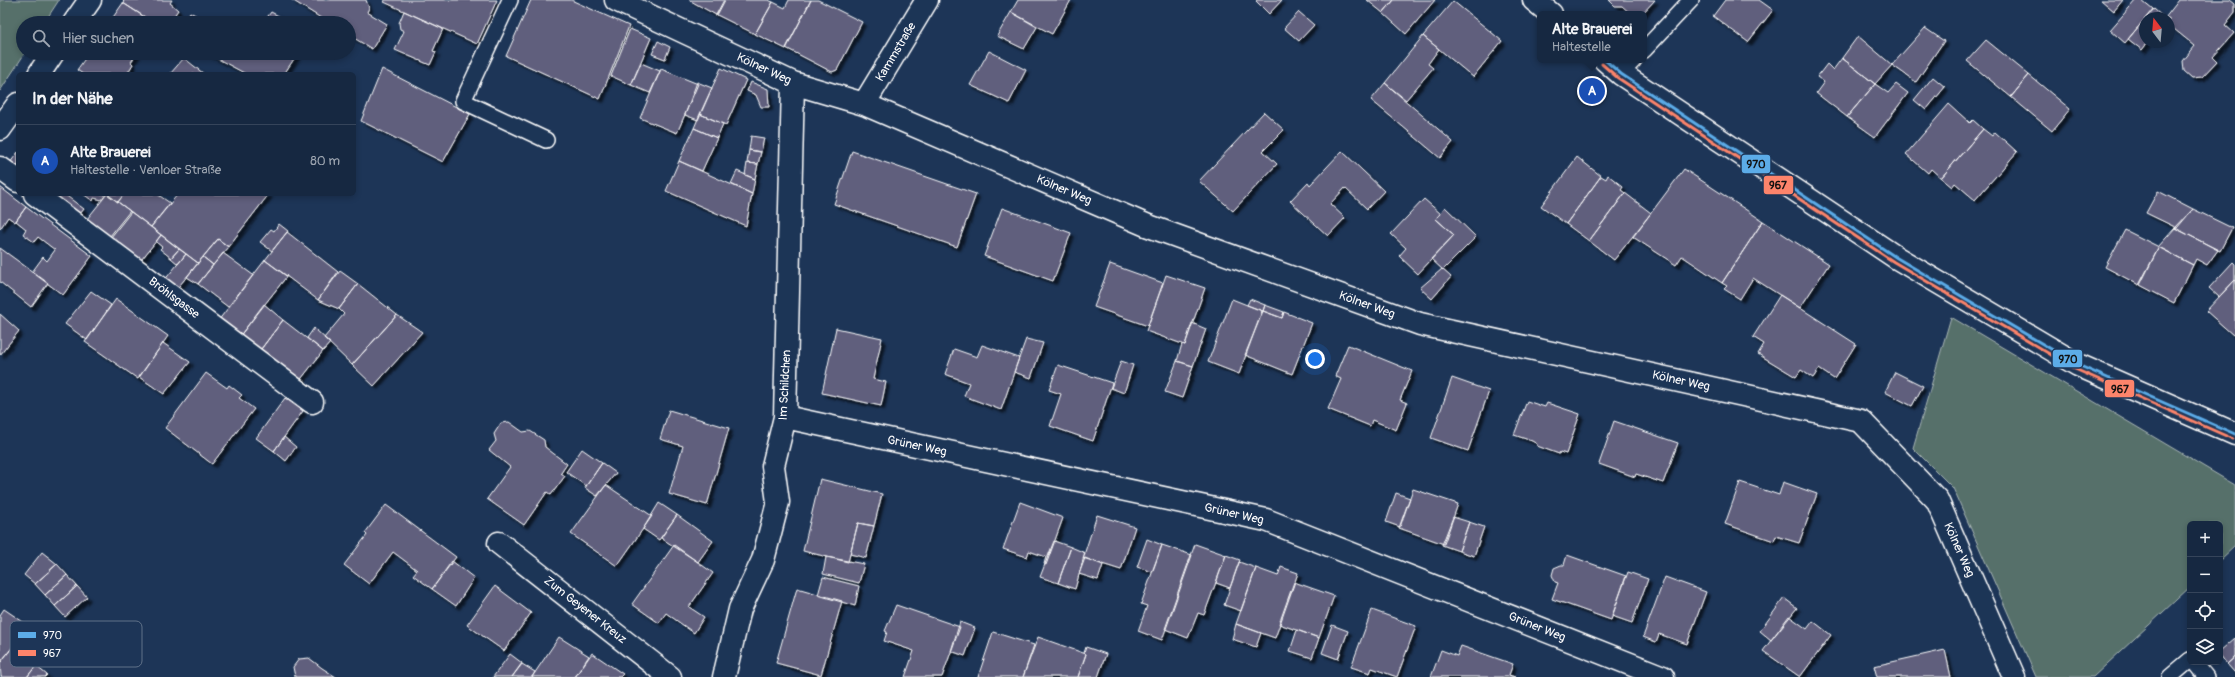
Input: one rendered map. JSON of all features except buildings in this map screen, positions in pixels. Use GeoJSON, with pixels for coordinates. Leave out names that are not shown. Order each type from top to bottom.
{"type":"FeatureCollection","features":[{"type":"Feature","properties":{"kind":"street"},"geometry":{"type":"LineString","coordinates":[[79,16],[90,0]]}},
{"type":"Feature","properties":{"kind":"street","name":"Kölner Weg"},"geometry":{"type":"LineString","coordinates":[[616,0],[793,83],[864,104],[1146,225],[1420,324],[1861,421],[1937,500],[2014,677]]}},
{"type":"Feature","properties":{"kind":"street","name":"Kammstraße"},"geometry":{"type":"LineString","coordinates":[[864,104],[927,0]]}},
{"type":"Feature","properties":{"kind":"street"},"geometry":{"type":"LineString","coordinates":[[1534,0],[1547,11]]}},
{"type":"Feature","properties":{"kind":"street"},"geometry":{"type":"LineString","coordinates":[[40,72],[48,60]]}},
{"type":"Feature","properties":{"kind":"street"},"geometry":{"type":"LineString","coordinates":[[1615,63],[1628,67],[1897,258],[2072,361],[2235,434]]}},
{"type":"Feature","properties":{"kind":"street","name":"Im Schildchen"},"geometry":{"type":"LineString","coordinates":[[724,677],[740,609],[763,560],[778,502],[773,466],[785,417],[793,83]]}},
{"type":"Feature","properties":{"kind":"street"},"geometry":{"type":"LineString","coordinates":[[0,129],[16,107]]}},
{"type":"Feature","properties":{"kind":"street"},"geometry":{"type":"LineString","coordinates":[[0,168],[16,180]]}},
{"type":"Feature","properties":{"kind":"street","name":"Bröhlsgasse"},"geometry":{"type":"LineString","coordinates":[[38,196],[312,402]]}},
{"type":"Feature","properties":{"kind":"street","name":"Grüner Weg"},"geometry":{"type":"LineString","coordinates":[[785,417],[1266,520],[1663,677]]}},
{"type":"Feature","properties":{"kind":"street","name":"Zum Geyener Kreuz"},"geometry":{"type":"LineString","coordinates":[[499,543],[670,677]]}},
{"type":"Feature","properties":{"kind":"lane"},"geometry":{"type":"LineString","coordinates":[[510,0],[463,101],[546,140]]}},
{"type":"Feature","properties":{"kind":"lane"},"geometry":{"type":"LineString","coordinates":[[1647,47],[1691,0]]}},
{"type":"Feature","properties":{"kind":"lane"},"geometry":{"type":"LineString","coordinates":[[2170,677],[2187,663]]}},
{"type":"Feature","properties":{"kind":"lane"},"geometry":{"type":"LineString","coordinates":[[2196,665],[2206,677]]}},
{"type":"Feature","properties":{"kind":"green space"},"geometry":{"type":"Polygon","coordinates":[[[0,0],[59,0],[49,16],[16,16],[16,60],[20,60],[0,91],[0,0]]]}},
{"type":"Feature","properties":{"kind":"green space"},"geometry":{"type":"Polygon","coordinates":[[[1951,317],[2235,485],[2235,546],[2223,557],[2223,521],[2187,521],[2187,590],[2093,677],[2036,677],[1953,488],[1913,448],[1951,317]]]}},
{"type":"Feature","properties":{"kind":"transit line","name":"970"},"geometry":{"type":"LineString","coordinates":[[1608,63],[1621,74],[1897,258],[2078,365],[2235,434]]}},
{"type":"Feature","properties":{"kind":"transit line","name":"967"},"geometry":{"type":"LineString","coordinates":[[1602,64],[1618,78],[1894,262],[2075,369],[2233,439]]}},
{"type":"Feature","properties":{"kind":"place","name":"Alte Brauerei"},"geometry":{"type":"Point","coordinates":[1592,91]}}]}
